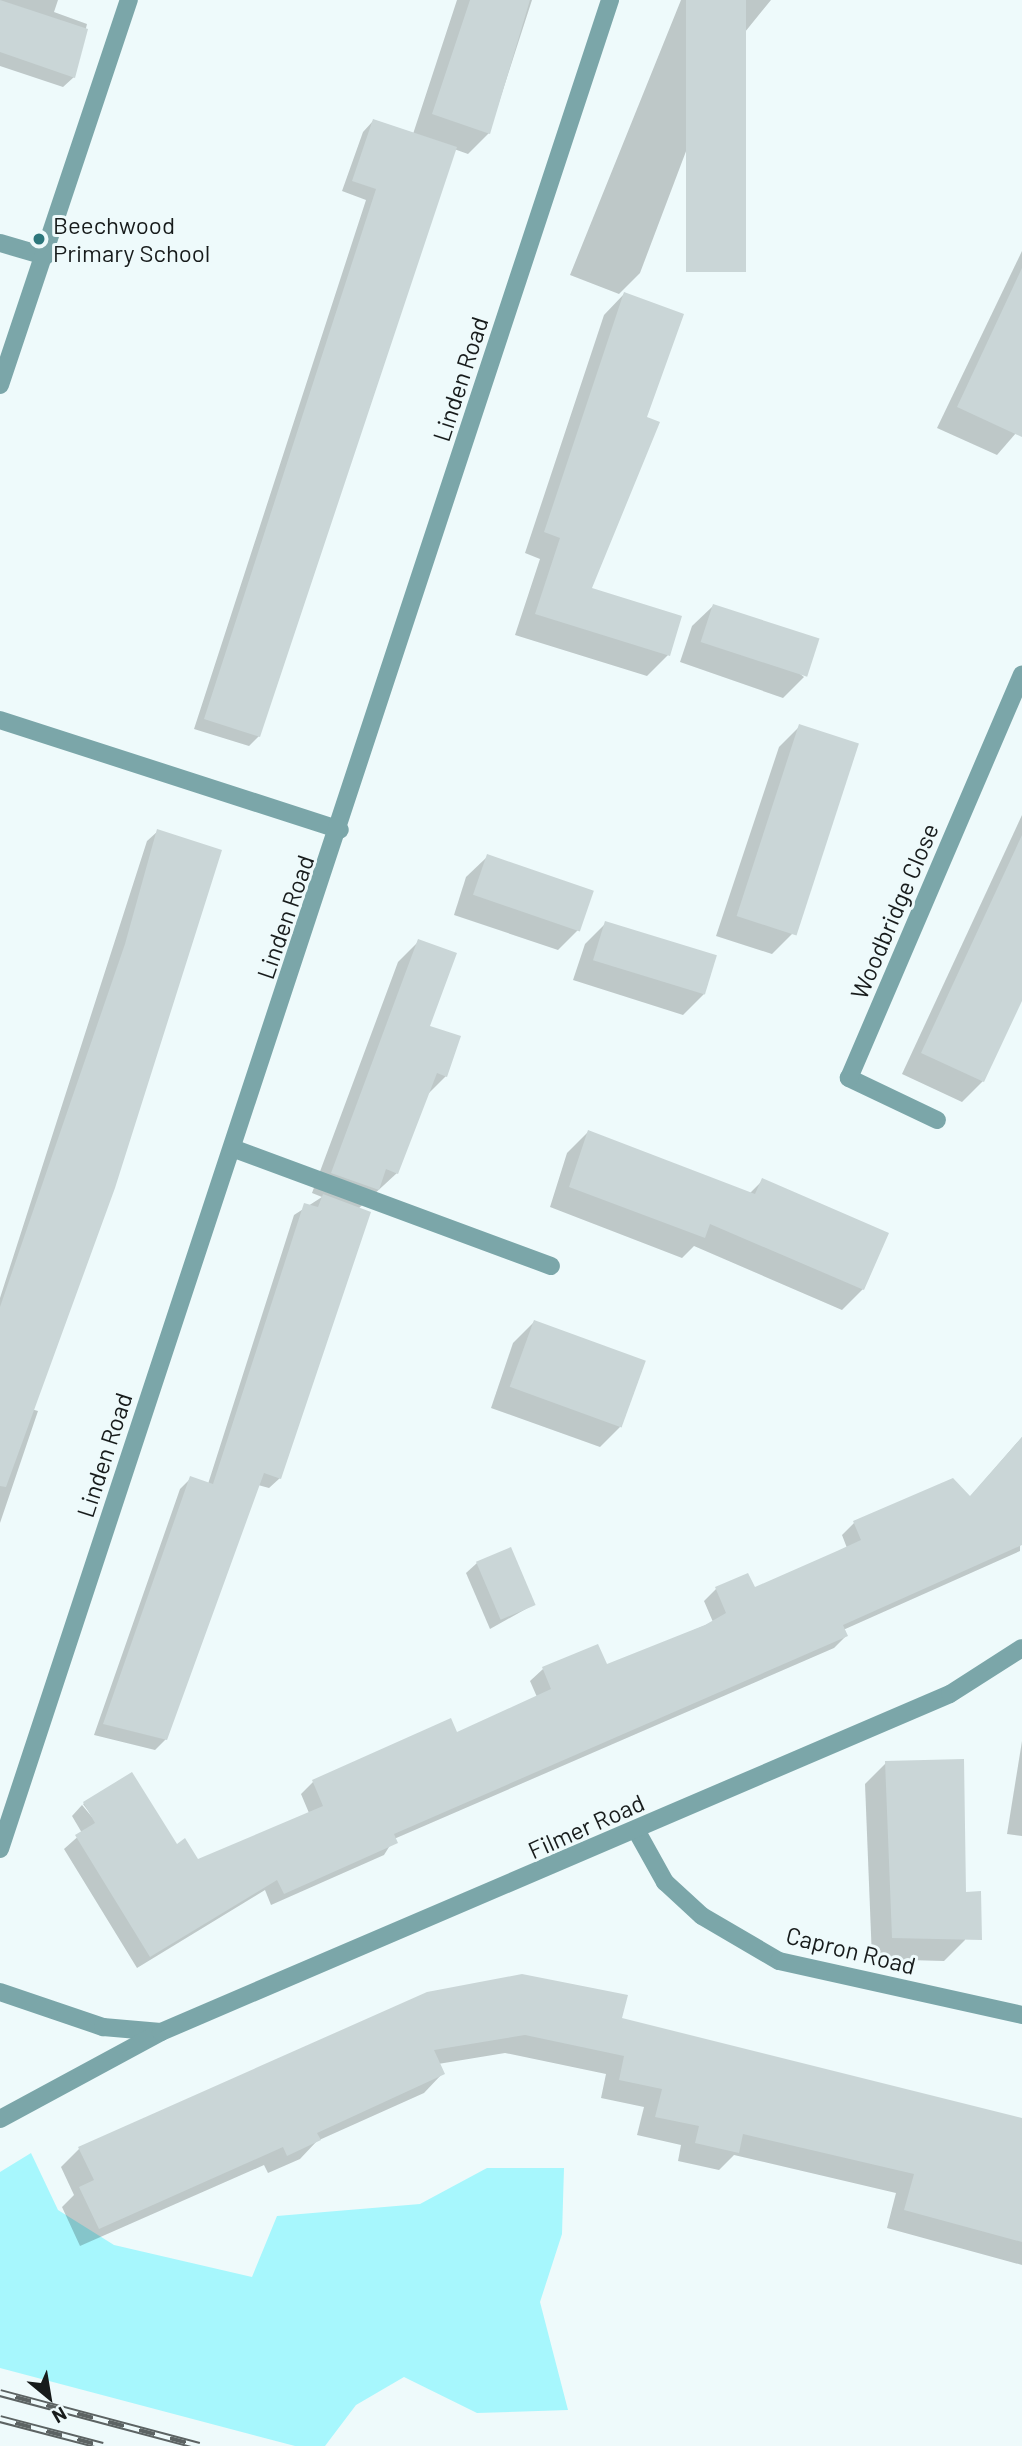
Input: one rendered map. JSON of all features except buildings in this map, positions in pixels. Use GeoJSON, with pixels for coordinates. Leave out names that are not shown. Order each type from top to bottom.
{"type":"FeatureCollection","features":[{"type":"Feature","properties":{"kind":"street"},"geometry":{"type":"LineString","coordinates":[[0,385],[129,0]]}},
{"type":"Feature","properties":{"kind":"street","name":"Linden Road"},"geometry":{"type":"LineString","coordinates":[[0,1849],[340,830],[610,0]]}},
{"type":"Feature","properties":{"kind":"street"},"geometry":{"type":"LineString","coordinates":[[0,243],[45,256]]}},
{"type":"Feature","properties":{"kind":"street","name":"Woodbridge Close"},"geometry":{"type":"LineString","coordinates":[[937,1119],[849,1078],[1022,674]]}},
{"type":"Feature","properties":{"kind":"street"},"geometry":{"type":"LineString","coordinates":[[0,720],[340,830]]}},
{"type":"Feature","properties":{"kind":"street"},"geometry":{"type":"LineString","coordinates":[[232,1148],[551,1266]]}},
{"type":"Feature","properties":{"kind":"street","name":"Filmer Road"},"geometry":{"type":"LineString","coordinates":[[0,2119],[161,2032],[950,1694],[1022,1648]]}},
{"type":"Feature","properties":{"kind":"street","name":"Capron Road"},"geometry":{"type":"LineString","coordinates":[[636,1830],[665,1882],[702,1916],[779,1961],[1022,2015]]}},
{"type":"Feature","properties":{"kind":"street","name":"Filmer Road"},"geometry":{"type":"LineString","coordinates":[[0,1992],[103,2027],[161,2032]]}},
{"type":"Feature","properties":{"kind":"shaded area"},"geometry":{"type":"Polygon","coordinates":[[[31,2153],[58,2210],[114,2245],[252,2277],[277,2216],[420,2204],[487,2168],[564,2168],[562,2234],[540,2302],[568,2410],[477,2413],[404,2377],[356,2405],[325,2446],[295,2446],[0,2368],[0,2172],[31,2153]]]}},
{"type":"Feature","properties":{"kind":"railway"},"geometry":{"type":"LineString","coordinates":[[0,2393],[199,2446]]}},
{"type":"Feature","properties":{"kind":"railway"},"geometry":{"type":"LineString","coordinates":[[0,2419],[103,2446]]}},
{"type":"Feature","properties":{"kind":"place","name":"Beechwood Primary School"},"geometry":{"type":"Point","coordinates":[39,239]}}]}
